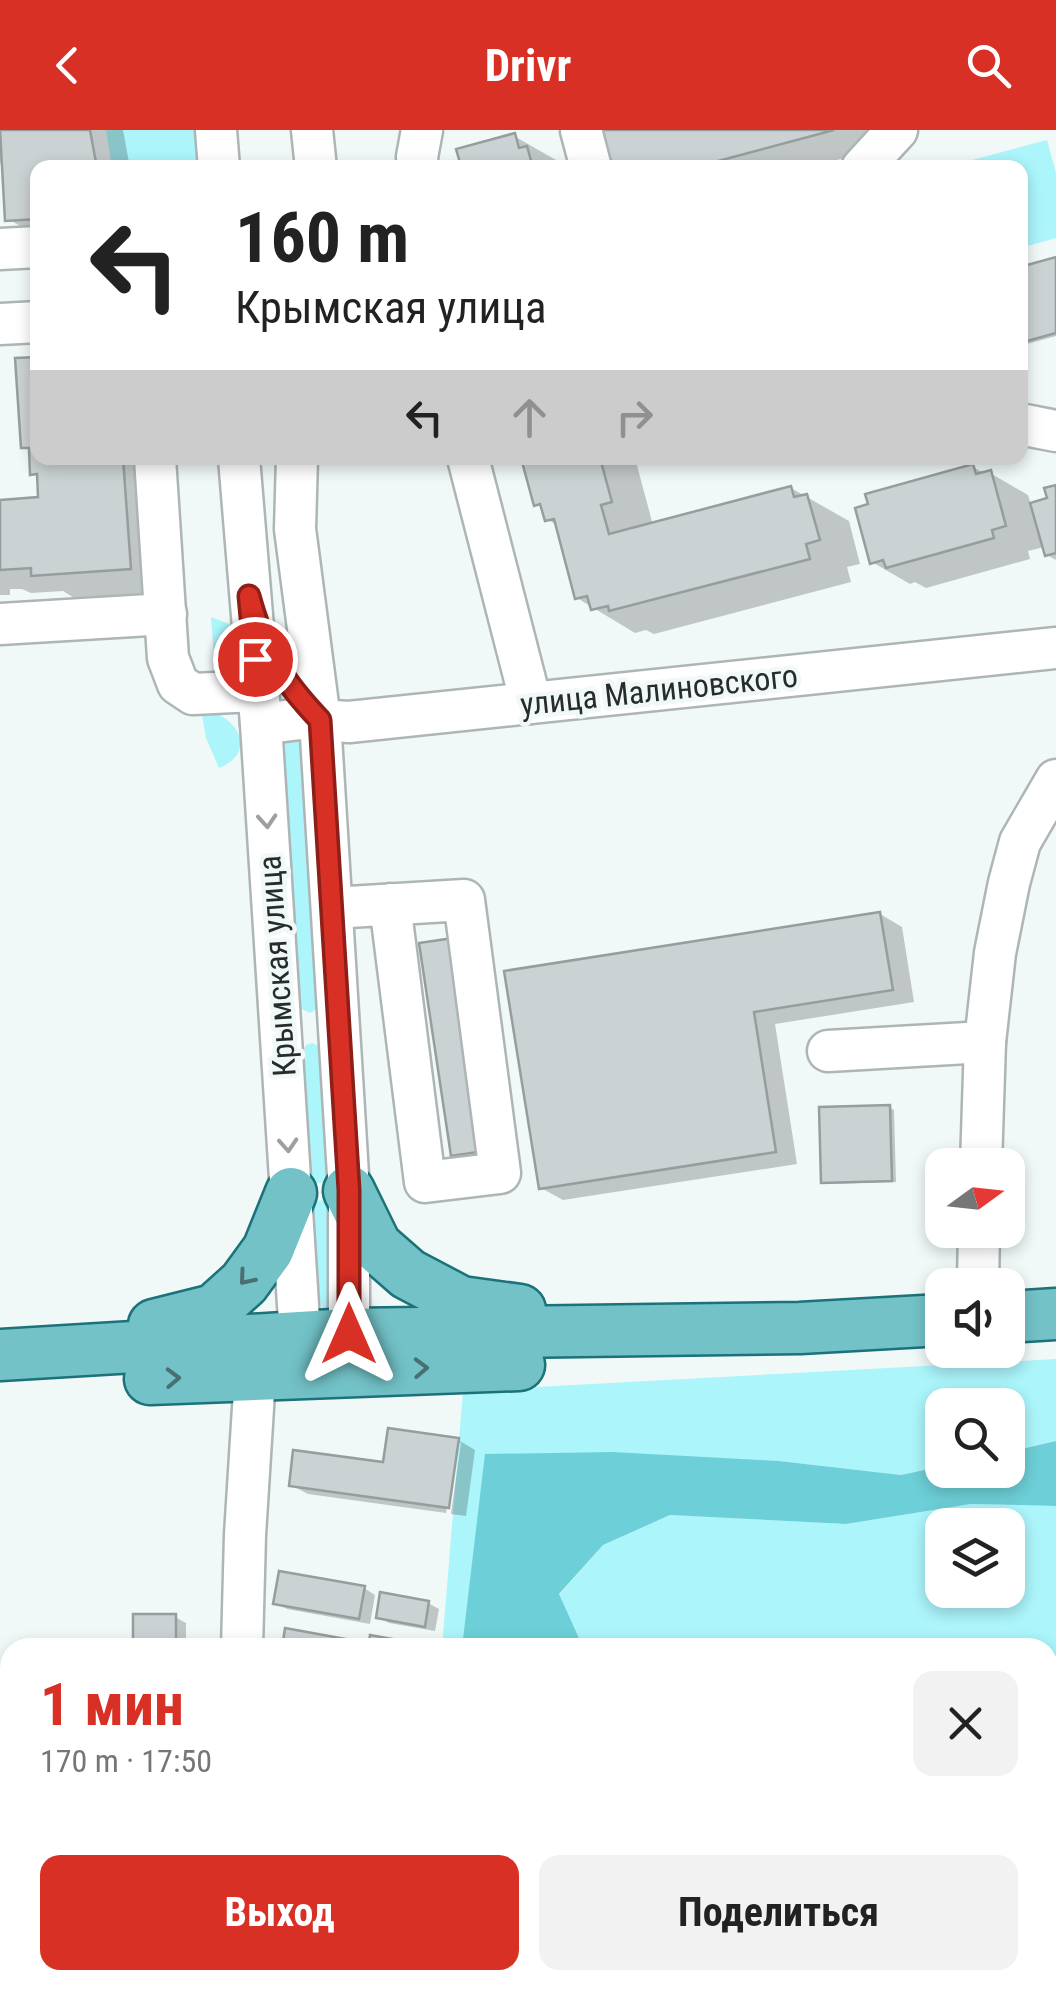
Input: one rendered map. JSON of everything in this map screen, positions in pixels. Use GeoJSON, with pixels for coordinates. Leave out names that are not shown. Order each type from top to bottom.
{"type":"FeatureCollection","features":[{"type":"Feature","properties":{"kind":"main road"},"geometry":{"type":"LineString","coordinates":[[349,1190],[376,1246],[408,1274],[461,1302],[678,1329]]}},
{"type":"Feature","properties":{"kind":"main road"},"geometry":{"type":"LineString","coordinates":[[24,1354],[214,1310],[244,1284],[268,1250],[291,1193]]}},
{"type":"Feature","properties":{"kind":"main road"},"geometry":{"type":"LineString","coordinates":[[1025,1316],[1056,1314]]}},
{"type":"Feature","properties":{"kind":"main road"},"geometry":{"type":"LineString","coordinates":[[24,1354],[324,1347],[925,1321]]}},
{"type":"Feature","properties":{"kind":"main road"},"geometry":{"type":"LineString","coordinates":[[0,1387],[255,1376],[324,1347],[518,1365],[800,1328]]}},
{"type":"Feature","properties":{"kind":"street"},"geometry":{"type":"LineString","coordinates":[[216,130],[218,160]]}},
{"type":"Feature","properties":{"kind":"street"},"geometry":{"type":"LineString","coordinates":[[312,130],[315,160]]}},
{"type":"Feature","properties":{"kind":"street"},"geometry":{"type":"LineString","coordinates":[[417,160],[422,130]]}},
{"type":"Feature","properties":{"kind":"street"},"geometry":{"type":"LineString","coordinates":[[581,130],[589,160]]}},
{"type":"Feature","properties":{"kind":"street"},"geometry":{"type":"LineString","coordinates":[[869,160],[897,130]]}},
{"type":"Feature","properties":{"kind":"street"},"geometry":{"type":"LineString","coordinates":[[0,249],[30,247]]}},
{"type":"Feature","properties":{"kind":"street"},"geometry":{"type":"LineString","coordinates":[[0,324],[30,322]]}},
{"type":"Feature","properties":{"kind":"street"},"geometry":{"type":"LineString","coordinates":[[1028,426],[1056,431]]}},
{"type":"Feature","properties":{"kind":"street","name":"улица Малиновского"},"geometry":{"type":"LineString","coordinates":[[155,465],[168,658],[178,684],[192,694],[260,707],[300,720],[348,722],[1056,648]]}},
{"type":"Feature","properties":{"kind":"street","name":"Крымская улица"},"geometry":{"type":"LineString","coordinates":[[240,465],[260,707],[291,1193],[324,1347]]}},
{"type":"Feature","properties":{"kind":"street"},"geometry":{"type":"LineString","coordinates":[[296,465],[294,529],[320,720]]}},
{"type":"Feature","properties":{"kind":"street"},"geometry":{"type":"LineString","coordinates":[[470,465],[531,703]]}},
{"type":"Feature","properties":{"kind":"street","name":"Крымская улица"},"geometry":{"type":"LineString","coordinates":[[249,596],[274,664],[320,720],[349,1190],[324,1347]]}},
{"type":"Feature","properties":{"kind":"street"},"geometry":{"type":"LineString","coordinates":[[0,624],[166,614]]}},
{"type":"Feature","properties":{"kind":"street"},"geometry":{"type":"LineString","coordinates":[[982,1148],[985,1042],[995,953],[1009,882],[1020,842],[1056,780]]}},
{"type":"Feature","properties":{"kind":"street"},"geometry":{"type":"LineString","coordinates":[[332,908],[390,904],[464,900],[500,1173],[425,1182],[390,904]]}},
{"type":"Feature","properties":{"kind":"street"},"geometry":{"type":"LineString","coordinates":[[280,1031],[339,1027]]}},
{"type":"Feature","properties":{"kind":"street"},"geometry":{"type":"LineString","coordinates":[[828,1051],[985,1042]]}},
{"type":"Feature","properties":{"kind":"street"},"geometry":{"type":"LineString","coordinates":[[242,1638],[255,1376]]}},
{"type":"Feature","properties":{"kind":"shaded area"},"geometry":{"type":"Polygon","coordinates":[[[106,130],[197,130],[200,160],[111,160],[106,130]]]}},
{"type":"Feature","properties":{"kind":"shaded area"},"geometry":{"type":"Polygon","coordinates":[[[1047,140],[1056,173],[1056,238],[1028,246],[1028,160],[972,160],[1047,140]]]}},
{"type":"Feature","properties":{"kind":"shaded area"},"geometry":{"type":"Polygon","coordinates":[[[211,617],[234,626],[229,650],[215,670],[211,617]]]}},
{"type":"Feature","properties":{"kind":"shaded area"},"geometry":{"type":"Polygon","coordinates":[[[201,709],[214,712],[233,725],[241,743],[231,761],[219,768],[206,738],[201,709]]]}},
{"type":"Feature","properties":{"kind":"shaded area"},"geometry":{"type":"Polygon","coordinates":[[[286,733],[302,736],[320,1007],[310,1013],[298,1003],[280,743],[286,733]]]}},
{"type":"Feature","properties":{"kind":"shaded area"},"geometry":{"type":"Polygon","coordinates":[[[312,1043],[323,1048],[333,1182],[310,1183],[302,1055],[306,1045],[312,1043]]]}},
{"type":"Feature","properties":{"kind":"shaded area"},"geometry":{"type":"Polygon","coordinates":[[[334,1200],[330,1308],[324,1314],[318,1293],[311,1201],[334,1200]]]}},
{"type":"Feature","properties":{"kind":"shaded area"},"geometry":{"type":"Polygon","coordinates":[[[1056,1359],[1056,1441],[1025,1448],[1025,1388],[925,1388],[925,1470],[901,1475],[779,1461],[486,1454],[463,1638],[443,1638],[463,1391],[925,1366],[1025,1368],[1025,1361],[1056,1359]]]}},
{"type":"Feature","properties":{"kind":"shaded area"},"geometry":{"type":"Polygon","coordinates":[[[1056,1441],[1056,1506],[971,1504],[925,1508],[925,1511],[846,1524],[670,1515],[603,1545],[559,1594],[579,1638],[463,1638],[485,1454],[612,1452],[779,1461],[901,1475],[925,1470],[925,1488],[1025,1488],[1025,1448],[1056,1441]]]}},
{"type":"Feature","properties":{"kind":"shaded area"},"geometry":{"type":"Polygon","coordinates":[[[971,1504],[1056,1506],[1056,1638],[579,1638],[559,1595],[603,1545],[670,1515],[846,1524],[925,1511],[925,1608],[1025,1608],[1025,1508],[946,1508],[971,1504]]]}},
{"type":"Feature","properties":{"kind":"building"},"geometry":{"type":"Polygon","coordinates":[[[0,130],[90,130],[96,160],[30,160],[30,219],[5,221],[0,130]]]}},
{"type":"Feature","properties":{"kind":"building"},"geometry":{"type":"Polygon","coordinates":[[[602,130],[834,130],[722,160],[610,160],[602,130]]]}},
{"type":"Feature","properties":{"kind":"building"},"geometry":{"type":"Polygon","coordinates":[[[515,133],[519,148],[527,146],[531,160],[459,160],[456,149],[515,133]]]}},
{"type":"Feature","properties":{"kind":"building"},"geometry":{"type":"Polygon","coordinates":[[[1056,257],[1056,333],[1028,341],[1028,265],[1056,257]]]}},
{"type":"Feature","properties":{"kind":"building"},"geometry":{"type":"Polygon","coordinates":[[[30,357],[30,465],[124,465],[131,569],[31,576],[31,568],[0,570],[0,500],[38,497],[37,474],[30,475],[29,448],[21,448],[15,358],[30,357]]]}},
{"type":"Feature","properties":{"kind":"building"},"geometry":{"type":"Polygon","coordinates":[[[523,465],[602,465],[612,502],[601,505],[609,534],[791,486],[794,497],[807,494],[820,540],[806,544],[810,559],[609,611],[608,606],[591,610],[587,596],[575,599],[554,519],[545,521],[540,504],[534,506],[523,465]]]}},
{"type":"Feature","properties":{"kind":"building"},"geometry":{"type":"Polygon","coordinates":[[[973,465],[976,474],[991,470],[1006,526],[992,530],[994,538],[886,568],[883,560],[870,564],[855,508],[868,504],[865,494],[973,465]]]}},
{"type":"Feature","properties":{"kind":"building"},"geometry":{"type":"Polygon","coordinates":[[[1056,485],[1056,553],[1045,556],[1030,503],[1047,498],[1044,488],[1056,485]]]}},
{"type":"Feature","properties":{"kind":"building"},"geometry":{"type":"Polygon","coordinates":[[[880,912],[893,990],[754,1012],[776,1152],[539,1189],[504,971],[880,912]]]}},
{"type":"Feature","properties":{"kind":"building"},"geometry":{"type":"Polygon","coordinates":[[[460,937],[491,1150],[451,1156],[419,943],[460,937]]]}},
{"type":"Feature","properties":{"kind":"building"},"geometry":{"type":"Polygon","coordinates":[[[890,1105],[892,1181],[821,1183],[819,1107],[890,1105]]]}},
{"type":"Feature","properties":{"kind":"building"},"geometry":{"type":"Polygon","coordinates":[[[388,1428],[459,1438],[449,1508],[289,1486],[293,1450],[383,1462],[388,1428]]]}},
{"type":"Feature","properties":{"kind":"building"},"geometry":{"type":"Polygon","coordinates":[[[279,1571],[365,1586],[359,1619],[273,1604],[279,1571]]]}},
{"type":"Feature","properties":{"kind":"building"},"geometry":{"type":"Polygon","coordinates":[[[380,1592],[429,1601],[425,1627],[376,1618],[380,1592]]]}},
{"type":"Feature","properties":{"kind":"building"},"geometry":{"type":"Polygon","coordinates":[[[133,1614],[176,1614],[176,1638],[133,1638],[133,1614]]]}},
{"type":"Feature","properties":{"kind":"building"},"geometry":{"type":"Polygon","coordinates":[[[285,1628],[340,1638],[284,1638],[285,1628]]]}},
{"type":"Feature","properties":{"kind":"route"},"geometry":{"type":"LineString","coordinates":[[255,659],[249,596],[274,664],[320,720],[349,1190],[349,1334]]}}]}
